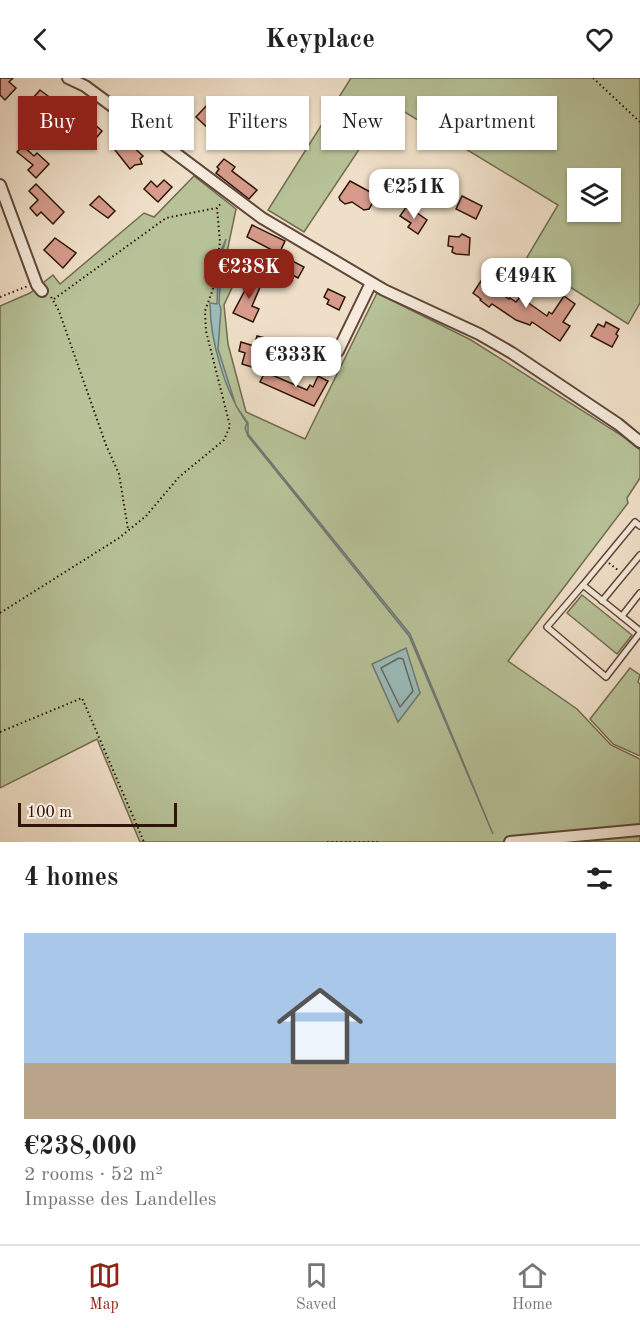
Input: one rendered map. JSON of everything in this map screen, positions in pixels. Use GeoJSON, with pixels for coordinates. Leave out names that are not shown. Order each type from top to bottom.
{"type":"FeatureCollection","features":[{"type":"Feature","properties":{"kind":"street"},"geometry":{"type":"LineString","coordinates":[[68,78],[85,86],[262,218],[371,283],[479,334],[512,353],[618,424],[640,442]]}},
{"type":"Feature","properties":{"kind":"street"},"geometry":{"type":"LineString","coordinates":[[0,185],[39,287]]}},
{"type":"Feature","properties":{"kind":"street"},"geometry":{"type":"LineString","coordinates":[[290,357],[302,350],[324,356],[338,351],[371,283]]}},
{"type":"Feature","properties":{"kind":"street"},"geometry":{"type":"LineString","coordinates":[[510,842],[640,830]]}},
{"type":"Feature","properties":{"kind":"lane"},"geometry":{"type":"LineString","coordinates":[[583,585],[640,632],[606,677],[547,627],[635,522],[640,526]]}},
{"type":"Feature","properties":{"kind":"lane"},"geometry":{"type":"LineString","coordinates":[[602,601],[640,555]]}},
{"type":"Feature","properties":{"kind":"lane"},"geometry":{"type":"LineString","coordinates":[[622,616],[640,593]]}},
{"type":"Feature","properties":{"kind":"path"},"geometry":{"type":"LineString","coordinates":[[593,78],[640,122]]}},
{"type":"Feature","properties":{"kind":"path"},"geometry":{"type":"LineString","coordinates":[[54,298],[166,219],[217,208],[229,194]]}},
{"type":"Feature","properties":{"kind":"path"},"geometry":{"type":"LineString","coordinates":[[0,613],[118,538],[146,516],[179,477],[224,440],[230,426],[206,331],[206,311],[214,286],[220,242],[217,208]]}},
{"type":"Feature","properties":{"kind":"path"},"geometry":{"type":"LineString","coordinates":[[0,297],[39,287],[54,298],[106,445],[119,474],[128,529]]}},
{"type":"Feature","properties":{"kind":"path"},"geometry":{"type":"LineString","coordinates":[[0,732],[82,698],[144,842]]}},
{"type":"Feature","properties":{"kind":"path"},"geometry":{"type":"LineString","coordinates":[[327,842],[381,842]]}},
{"type":"Feature","properties":{"kind":"green space"},"geometry":{"type":"Polygon","coordinates":[[[351,78],[640,78],[640,303],[628,324],[526,259],[558,205],[467,150],[557,150],[557,96],[417,96],[417,119],[405,112],[405,96],[340,96],[351,78]]]}},
{"type":"Feature","properties":{"kind":"green space"},"geometry":{"type":"Polygon","coordinates":[[[321,126],[321,150],[359,150],[304,232],[268,210],[306,150],[309,150],[309,145],[321,126]]]}},
{"type":"Feature","properties":{"kind":"green space"},"geometry":{"type":"Polygon","coordinates":[[[194,176],[236,209],[226,257],[242,266],[224,305],[228,344],[246,412],[305,439],[377,293],[471,340],[624,437],[640,450],[640,478],[627,498],[628,503],[508,661],[577,709],[611,745],[640,759],[640,842],[140,842],[97,739],[0,788],[0,306],[30,293],[53,275],[60,284],[144,213],[154,217],[194,176]]]}},
{"type":"Feature","properties":{"kind":"green space"},"geometry":{"type":"Polygon","coordinates":[[[582,595],[632,635],[617,654],[567,613],[582,595]]]}},
{"type":"Feature","properties":{"kind":"green space"},"geometry":{"type":"Polygon","coordinates":[[[630,668],[640,675],[638,682],[640,684],[640,756],[613,744],[590,719],[630,668]]]}},
{"type":"Feature","properties":{"kind":"water"},"geometry":{"type":"Polygon","coordinates":[[[226,239],[222,253],[218,349],[235,403],[220,366],[210,303],[217,304],[219,255],[226,239]]]}},
{"type":"Feature","properties":{"kind":"water"},"geometry":{"type":"Polygon","coordinates":[[[238,409],[248,423],[248,434],[410,634],[493,834],[409,636],[248,436],[245,428],[247,423],[238,409]]]}},
{"type":"Feature","properties":{"kind":"water"},"geometry":{"type":"Polygon","coordinates":[[[406,648],[420,693],[398,722],[372,664],[406,648]]]}},
{"type":"Feature","properties":{"kind":"building"},"geometry":{"type":"Polygon","coordinates":[[[0,78],[13,78],[9,82],[16,88],[5,100],[0,95],[0,78]]]}},
{"type":"Feature","properties":{"kind":"building"},"geometry":{"type":"Polygon","coordinates":[[[40,90],[48,96],[35,96],[40,90]]]}},
{"type":"Feature","properties":{"kind":"building"},"geometry":{"type":"Polygon","coordinates":[[[206,106],[206,126],[196,117],[206,106]]]}},
{"type":"Feature","properties":{"kind":"building"},"geometry":{"type":"Polygon","coordinates":[[[97,126],[102,131],[97,137],[97,126]]]}},
{"type":"Feature","properties":{"kind":"building"},"geometry":{"type":"Polygon","coordinates":[[[27,150],[34,156],[37,153],[49,164],[36,178],[28,170],[33,165],[17,152],[27,150]]]}},
{"type":"Feature","properties":{"kind":"building"},"geometry":{"type":"Polygon","coordinates":[[[115,150],[137,150],[143,156],[140,159],[142,164],[130,169],[115,150]]]}},
{"type":"Feature","properties":{"kind":"building"},"geometry":{"type":"Polygon","coordinates":[[[224,159],[235,167],[232,171],[257,190],[249,199],[216,173],[219,169],[217,167],[224,159]]]}},
{"type":"Feature","properties":{"kind":"building"},"geometry":{"type":"Polygon","coordinates":[[[164,180],[172,187],[158,202],[144,189],[151,181],[157,187],[164,180]]]}},
{"type":"Feature","properties":{"kind":"building"},"geometry":{"type":"Polygon","coordinates":[[[350,181],[374,194],[371,197],[372,204],[369,209],[364,210],[352,202],[345,204],[340,200],[339,197],[350,181]]]}},
{"type":"Feature","properties":{"kind":"building"},"geometry":{"type":"Polygon","coordinates":[[[36,184],[64,212],[53,224],[41,212],[37,216],[30,208],[38,200],[29,191],[36,184]]]}},
{"type":"Feature","properties":{"kind":"building"},"geometry":{"type":"Polygon","coordinates":[[[99,196],[115,211],[108,218],[90,205],[99,196]]]}},
{"type":"Feature","properties":{"kind":"building"},"geometry":{"type":"Polygon","coordinates":[[[462,196],[482,206],[476,219],[456,209],[462,196]]]}},
{"type":"Feature","properties":{"kind":"building"},"geometry":{"type":"Polygon","coordinates":[[[407,206],[427,220],[418,234],[408,227],[411,223],[400,216],[407,206]]]}},
{"type":"Feature","properties":{"kind":"building"},"geometry":{"type":"Polygon","coordinates":[[[252,225],[285,241],[279,254],[304,267],[298,278],[272,264],[278,253],[247,237],[252,225]]]}},
{"type":"Feature","properties":{"kind":"building"},"geometry":{"type":"Polygon","coordinates":[[[462,234],[470,238],[469,255],[456,254],[452,252],[453,247],[448,246],[449,236],[459,237],[462,234]]]}},
{"type":"Feature","properties":{"kind":"building"},"geometry":{"type":"Polygon","coordinates":[[[55,238],[76,253],[63,268],[44,250],[55,238]]]}},
{"type":"Feature","properties":{"kind":"building"},"geometry":{"type":"Polygon","coordinates":[[[487,272],[496,278],[490,286],[516,302],[520,297],[547,316],[549,312],[552,314],[564,296],[575,304],[563,322],[570,326],[560,341],[532,322],[530,325],[516,320],[492,304],[489,307],[480,300],[473,293],[487,272]]]}},
{"type":"Feature","properties":{"kind":"building"},"geometry":{"type":"Polygon","coordinates":[[[253,275],[263,280],[252,306],[259,309],[253,322],[233,313],[253,275]]]}},
{"type":"Feature","properties":{"kind":"building"},"geometry":{"type":"Polygon","coordinates":[[[328,289],[345,297],[339,310],[327,304],[329,300],[324,297],[328,289]]]}},
{"type":"Feature","properties":{"kind":"building"},"geometry":{"type":"Polygon","coordinates":[[[606,322],[619,329],[612,347],[591,336],[598,324],[604,327],[606,322]]]}},
{"type":"Feature","properties":{"kind":"building"},"geometry":{"type":"Polygon","coordinates":[[[257,336],[270,339],[267,349],[259,347],[255,368],[242,364],[245,353],[239,351],[241,342],[254,346],[257,336]]]}},
{"type":"Feature","properties":{"kind":"building"},"geometry":{"type":"Polygon","coordinates":[[[265,372],[307,390],[310,385],[313,387],[318,376],[328,381],[314,406],[260,382],[265,372]]]}}]}
